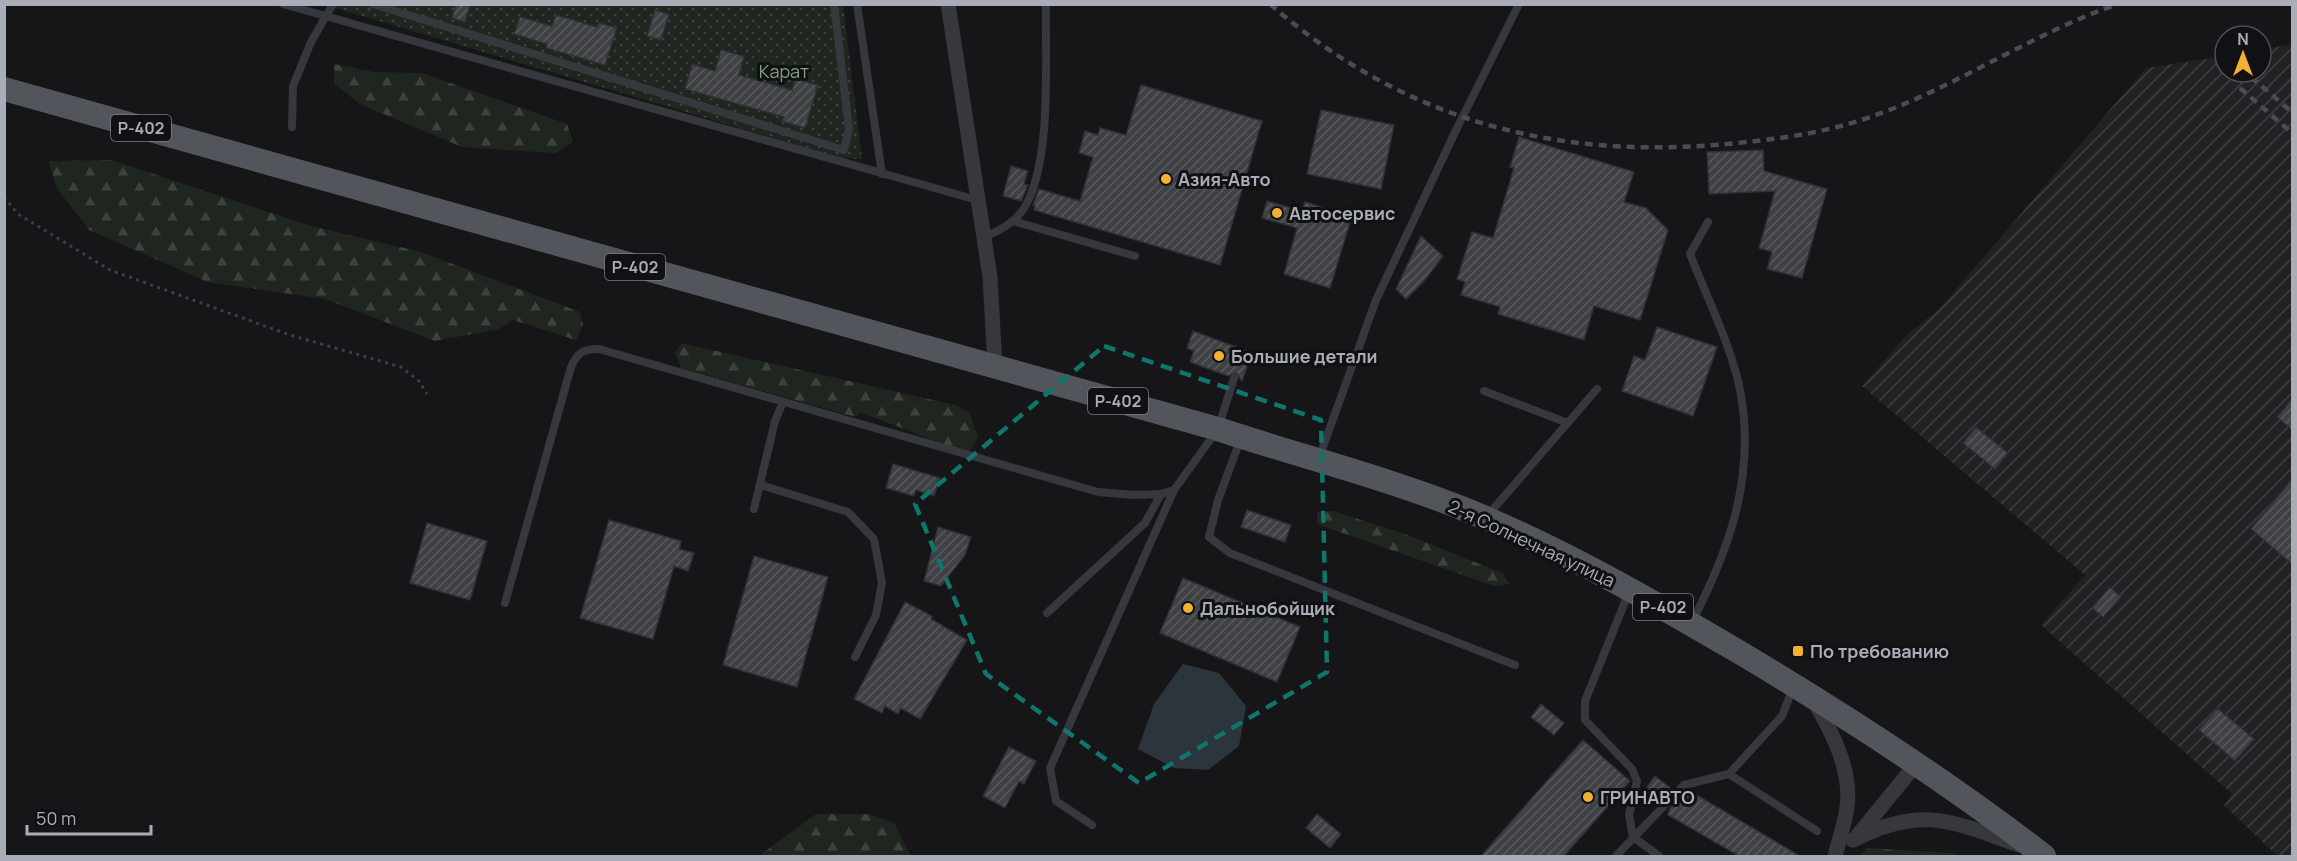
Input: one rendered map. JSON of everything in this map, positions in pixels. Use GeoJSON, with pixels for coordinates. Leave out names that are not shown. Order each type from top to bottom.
{"type":"FeatureCollection","features":[{"type":"Feature","properties":{"kind":"main road","name":"Р-402"},"geometry":{"type":"LineString","coordinates":[[4,89],[995,366]]}},
{"type":"Feature","properties":{"kind":"main road","name":"2-я Солнечная улица"},"geometry":{"type":"LineString","coordinates":[[995,366],[1218,429],[1395,484],[1485,519],[1631,588],[1802,689],[1917,764],[2041,854]]}},
{"type":"Feature","properties":{"kind":"street"},"geometry":{"type":"LineString","coordinates":[[948,4],[982,238],[990,278],[995,366]]}},
{"type":"Feature","properties":{"kind":"street"},"geometry":{"type":"LineString","coordinates":[[1802,689],[1835,743],[1846,780],[1848,806],[1837,856]]}},
{"type":"Feature","properties":{"kind":"street"},"geometry":{"type":"LineString","coordinates":[[1837,856],[1917,764]]}},
{"type":"Feature","properties":{"kind":"street"},"geometry":{"type":"LineString","coordinates":[[1853,840],[1881,826],[1919,819],[1941,821],[1978,830],[2041,854]]}},
{"type":"Feature","properties":{"kind":"lane"},"geometry":{"type":"LineString","coordinates":[[283,4],[977,200]]}},
{"type":"Feature","properties":{"kind":"lane"},"geometry":{"type":"LineString","coordinates":[[292,127],[293,86],[311,42],[333,4]]}},
{"type":"Feature","properties":{"kind":"lane"},"geometry":{"type":"LineString","coordinates":[[373,4],[844,150],[849,129],[834,4]]}},
{"type":"Feature","properties":{"kind":"lane"},"geometry":{"type":"LineString","coordinates":[[857,4],[882,174]]}},
{"type":"Feature","properties":{"kind":"lane"},"geometry":{"type":"LineString","coordinates":[[982,238],[1013,221],[1026,205],[1038,168],[1045,128],[1046,4]]}},
{"type":"Feature","properties":{"kind":"lane"},"geometry":{"type":"LineString","coordinates":[[1318,460],[1376,300],[1456,128],[1519,4]]}},
{"type":"Feature","properties":{"kind":"lane"},"geometry":{"type":"LineString","coordinates":[[1013,221],[1135,256]]}},
{"type":"Feature","properties":{"kind":"lane"},"geometry":{"type":"LineString","coordinates":[[1692,624],[1719,570],[1738,508],[1744,466],[1745,428],[1741,394],[1690,254],[1708,222]]}},
{"type":"Feature","properties":{"kind":"lane"},"geometry":{"type":"LineString","coordinates":[[505,603],[576,356],[585,349],[599,349],[1098,492],[1161,494],[1174,490]]}},
{"type":"Feature","properties":{"kind":"lane"},"geometry":{"type":"LineString","coordinates":[[1092,825],[1056,801],[1050,768],[1174,490],[1218,429],[1234,378]]}},
{"type":"Feature","properties":{"kind":"lane"},"geometry":{"type":"LineString","coordinates":[[1485,519],[1597,389]]}},
{"type":"Feature","properties":{"kind":"lane"},"geometry":{"type":"LineString","coordinates":[[1484,391],[1568,423]]}},
{"type":"Feature","properties":{"kind":"lane"},"geometry":{"type":"LineString","coordinates":[[754,509],[775,421],[783,402]]}},
{"type":"Feature","properties":{"kind":"lane"},"geometry":{"type":"LineString","coordinates":[[1242,437],[1218,500],[1209,537],[1230,553],[1515,665]]}},
{"type":"Feature","properties":{"kind":"lane"},"geometry":{"type":"LineString","coordinates":[[761,484],[848,512],[874,539],[882,583],[876,615],[855,657]]}},
{"type":"Feature","properties":{"kind":"lane"},"geometry":{"type":"LineString","coordinates":[[1047,613],[1144,523],[1161,494]]}},
{"type":"Feature","properties":{"kind":"lane"},"geometry":{"type":"LineString","coordinates":[[1631,588],[1586,701],[1585,720],[1632,769],[1637,781],[1629,815],[1633,837],[1659,856]]}},
{"type":"Feature","properties":{"kind":"lane"},"geometry":{"type":"LineString","coordinates":[[1616,856],[1684,785],[1729,774],[1782,716],[1802,689]]}},
{"type":"Feature","properties":{"kind":"lane"},"geometry":{"type":"LineString","coordinates":[[1729,774],[1817,831]]}},
{"type":"Feature","properties":{"kind":"path"},"geometry":{"type":"LineString","coordinates":[[4,197],[18,214],[110,270],[277,331],[401,368],[419,381],[427,394]]}},
{"type":"Feature","properties":{"kind":"highlighted area"},"geometry":{"type":"Polygon","coordinates":[[[1104,346],[1321,420],[1327,672],[1139,783],[986,674],[915,504],[1104,346]]]}},
{"type":"Feature","properties":{"kind":"shaded area"},"geometry":{"type":"Polygon","coordinates":[[[2292,44],[2292,856],[2277,856],[2224,805],[2232,794],[2041,625],[2085,575],[1862,386],[1907,335],[1940,308],[2146,68],[2213,58],[2213,84],[2273,84],[2273,48],[2292,44]]]}},
{"type":"Feature","properties":{"kind":"shaded area"},"geometry":{"type":"Polygon","coordinates":[[[1183,664],[1219,673],[1246,706],[1239,746],[1208,770],[1174,768],[1138,749],[1154,704],[1183,664]]]}},
{"type":"Feature","properties":{"kind":"green space","name":"Карат"},"geometry":{"type":"Polygon","coordinates":[[[325,5],[843,5],[862,159],[841,158],[325,5]]]}},
{"type":"Feature","properties":{"kind":"green space"},"geometry":{"type":"Polygon","coordinates":[[[334,64],[374,72],[422,73],[567,124],[573,142],[556,153],[462,147],[360,104],[334,84],[334,64]]]}},
{"type":"Feature","properties":{"kind":"green space"},"geometry":{"type":"Polygon","coordinates":[[[111,160],[311,226],[421,252],[580,312],[583,325],[576,340],[513,320],[499,329],[435,341],[325,299],[208,282],[89,230],[56,187],[49,161],[111,160]]]}},
{"type":"Feature","properties":{"kind":"green space"},"geometry":{"type":"Polygon","coordinates":[[[681,343],[955,405],[969,412],[978,437],[971,450],[966,452],[860,413],[855,417],[681,368],[675,353],[681,343]]]}},
{"type":"Feature","properties":{"kind":"green space"},"geometry":{"type":"Polygon","coordinates":[[[1333,511],[1405,534],[1502,573],[1510,584],[1494,586],[1317,524],[1317,512],[1333,511]]]}},
{"type":"Feature","properties":{"kind":"green space"},"geometry":{"type":"Polygon","coordinates":[[[816,814],[869,814],[894,823],[911,856],[759,856],[816,814]]]}},
{"type":"Feature","properties":{"kind":"green space"},"geometry":{"type":"Polygon","coordinates":[[[1867,848],[1952,853],[1957,856],[1859,856],[1867,848]]]}},
{"type":"Feature","properties":{"kind":"building"},"geometry":{"type":"Polygon","coordinates":[[[456,4],[470,4],[465,22],[452,18],[456,4]]]}},
{"type":"Feature","properties":{"kind":"building"},"geometry":{"type":"Polygon","coordinates":[[[655,10],[669,14],[661,40],[647,36],[655,10]]]}},
{"type":"Feature","properties":{"kind":"building"},"geometry":{"type":"Polygon","coordinates":[[[556,15],[597,27],[599,23],[617,28],[605,65],[546,48],[547,44],[514,34],[520,17],[552,26],[556,15]]]}},
{"type":"Feature","properties":{"kind":"building"},"geometry":{"type":"Polygon","coordinates":[[[721,50],[744,56],[739,75],[792,90],[795,79],[818,85],[805,128],[782,121],[784,117],[685,89],[692,64],[715,71],[721,50]]]}},
{"type":"Feature","properties":{"kind":"building","name":"Азия-Авто"},"geometry":{"type":"Polygon","coordinates":[[[1141,85],[1262,121],[1220,265],[1034,210],[1035,205],[1033,205],[1039,189],[1080,201],[1093,157],[1079,153],[1085,131],[1098,135],[1100,128],[1126,135],[1141,85]]]}},
{"type":"Feature","properties":{"kind":"building"},"geometry":{"type":"Polygon","coordinates":[[[1321,110],[1394,125],[1381,189],[1307,174],[1321,110]]]}},
{"type":"Feature","properties":{"kind":"building"},"geometry":{"type":"Polygon","coordinates":[[[1519,137],[1634,172],[1624,202],[1646,208],[1668,230],[1640,320],[1594,306],[1584,340],[1498,314],[1500,307],[1461,295],[1465,282],[1457,279],[1472,232],[1493,238],[1514,168],[1510,167],[1519,137]]]}},
{"type":"Feature","properties":{"kind":"building"},"geometry":{"type":"Polygon","coordinates":[[[1763,150],[1764,171],[1827,189],[1802,278],[1767,269],[1772,252],[1759,248],[1775,191],[1709,194],[1707,152],[1763,150]]]}},
{"type":"Feature","properties":{"kind":"building"},"geometry":{"type":"Polygon","coordinates":[[[1011,166],[1028,171],[1024,184],[1028,185],[1021,201],[1003,196],[1011,166]]]}},
{"type":"Feature","properties":{"kind":"building"},"geometry":{"type":"Polygon","coordinates":[[[1267,201],[1302,211],[1305,202],[1352,216],[1330,288],[1284,274],[1297,228],[1262,218],[1267,201]]]}},
{"type":"Feature","properties":{"kind":"building"},"geometry":{"type":"Polygon","coordinates":[[[1421,236],[1443,256],[1424,281],[1406,299],[1396,289],[1421,236]]]}},
{"type":"Feature","properties":{"kind":"building"},"geometry":{"type":"Polygon","coordinates":[[[1657,327],[1717,347],[1693,416],[1622,391],[1634,356],[1645,360],[1657,327]]]}},
{"type":"Feature","properties":{"kind":"building"},"geometry":{"type":"Polygon","coordinates":[[[1193,331],[1252,353],[1242,381],[1236,373],[1228,376],[1190,362],[1194,351],[1187,348],[1193,331]]]}},
{"type":"Feature","properties":{"kind":"building"},"geometry":{"type":"Polygon","coordinates":[[[2292,399],[2292,430],[2277,417],[2292,399]]]}},
{"type":"Feature","properties":{"kind":"building"},"geometry":{"type":"Polygon","coordinates":[[[1976,427],[2008,453],[1995,469],[1963,443],[1976,427]]]}},
{"type":"Feature","properties":{"kind":"building"},"geometry":{"type":"Polygon","coordinates":[[[893,464],[940,478],[934,496],[916,490],[914,496],[886,488],[893,464]]]}},
{"type":"Feature","properties":{"kind":"building"},"geometry":{"type":"Polygon","coordinates":[[[2292,479],[2292,564],[2251,529],[2292,479]]]}},
{"type":"Feature","properties":{"kind":"building"},"geometry":{"type":"Polygon","coordinates":[[[1247,510],[1291,525],[1285,542],[1241,527],[1247,510]]]}},
{"type":"Feature","properties":{"kind":"building"},"geometry":{"type":"Polygon","coordinates":[[[609,520],[681,541],[679,549],[694,553],[688,571],[674,566],[653,639],[580,618],[609,520]]]}},
{"type":"Feature","properties":{"kind":"building"},"geometry":{"type":"Polygon","coordinates":[[[427,523],[487,541],[470,600],[410,583],[427,523]]]}},
{"type":"Feature","properties":{"kind":"building"},"geometry":{"type":"Polygon","coordinates":[[[938,527],[971,537],[965,555],[941,586],[924,581],[938,527]]]}},
{"type":"Feature","properties":{"kind":"building"},"geometry":{"type":"Polygon","coordinates":[[[754,556],[828,577],[797,687],[723,665],[754,556]]]}},
{"type":"Feature","properties":{"kind":"building"},"geometry":{"type":"Polygon","coordinates":[[[1183,578],[1300,627],[1277,682],[1160,633],[1183,578]]]}},
{"type":"Feature","properties":{"kind":"building"},"geometry":{"type":"Polygon","coordinates":[[[2110,587],[2121,597],[2103,617],[2092,608],[2110,587]]]}},
{"type":"Feature","properties":{"kind":"building"},"geometry":{"type":"Polygon","coordinates":[[[905,602],[932,616],[931,619],[967,640],[920,719],[901,708],[898,714],[885,706],[882,713],[854,699],[905,602]]]}},
{"type":"Feature","properties":{"kind":"building"},"geometry":{"type":"Polygon","coordinates":[[[1541,704],[1564,723],[1554,735],[1531,717],[1541,704]]]}},
{"type":"Feature","properties":{"kind":"building"},"geometry":{"type":"Polygon","coordinates":[[[2217,708],[2254,739],[2235,761],[2199,730],[2217,708]]]}},
{"type":"Feature","properties":{"kind":"building"},"geometry":{"type":"Polygon","coordinates":[[[1583,740],[1630,781],[1564,856],[1481,856],[1583,740]]]}},
{"type":"Feature","properties":{"kind":"building"},"geometry":{"type":"Polygon","coordinates":[[[1009,747],[1036,761],[1024,784],[1019,781],[1005,808],[983,796],[1009,747]]]}},
{"type":"Feature","properties":{"kind":"building"},"geometry":{"type":"Polygon","coordinates":[[[1655,776],[1672,789],[1661,800],[1646,788],[1655,776]]]}},
{"type":"Feature","properties":{"kind":"building"},"geometry":{"type":"Polygon","coordinates":[[[1688,790],[1800,856],[1739,856],[1668,815],[1670,808],[1688,790]]]}},
{"type":"Feature","properties":{"kind":"building"},"geometry":{"type":"Polygon","coordinates":[[[1317,814],[1341,834],[1330,848],[1306,828],[1317,814]]]}},
{"type":"Feature","properties":{"kind":"railway"},"geometry":{"type":"LineString","coordinates":[[1270,4],[1319,43],[1370,76],[1423,102],[1477,122],[1534,136],[1592,144],[1652,147],[1768,140],[1855,122],[1922,96],[2051,32],[2118,4]]}},
{"type":"Feature","properties":{"kind":"railway"},"geometry":{"type":"LineString","coordinates":[[2259,84],[2292,112]]}},
{"type":"Feature","properties":{"kind":"railway"},"geometry":{"type":"LineString","coordinates":[[2240,88],[2292,133]]}},
{"type":"Feature","properties":{"kind":"place","name":"Азия-Авто"},"geometry":{"type":"Point","coordinates":[1166,179]}},
{"type":"Feature","properties":{"kind":"place","name":"Автосервис"},"geometry":{"type":"Point","coordinates":[1277,213]}},
{"type":"Feature","properties":{"kind":"place","name":"Большие детали"},"geometry":{"type":"Point","coordinates":[1219,356]}},
{"type":"Feature","properties":{"kind":"place","name":"Дальнобойщик"},"geometry":{"type":"Point","coordinates":[1188,608]}},
{"type":"Feature","properties":{"kind":"place","name":"По требованию"},"geometry":{"type":"Point","coordinates":[1798,651]}},
{"type":"Feature","properties":{"kind":"place","name":"ГРИНАВТО"},"geometry":{"type":"Point","coordinates":[1588,797]}}]}
